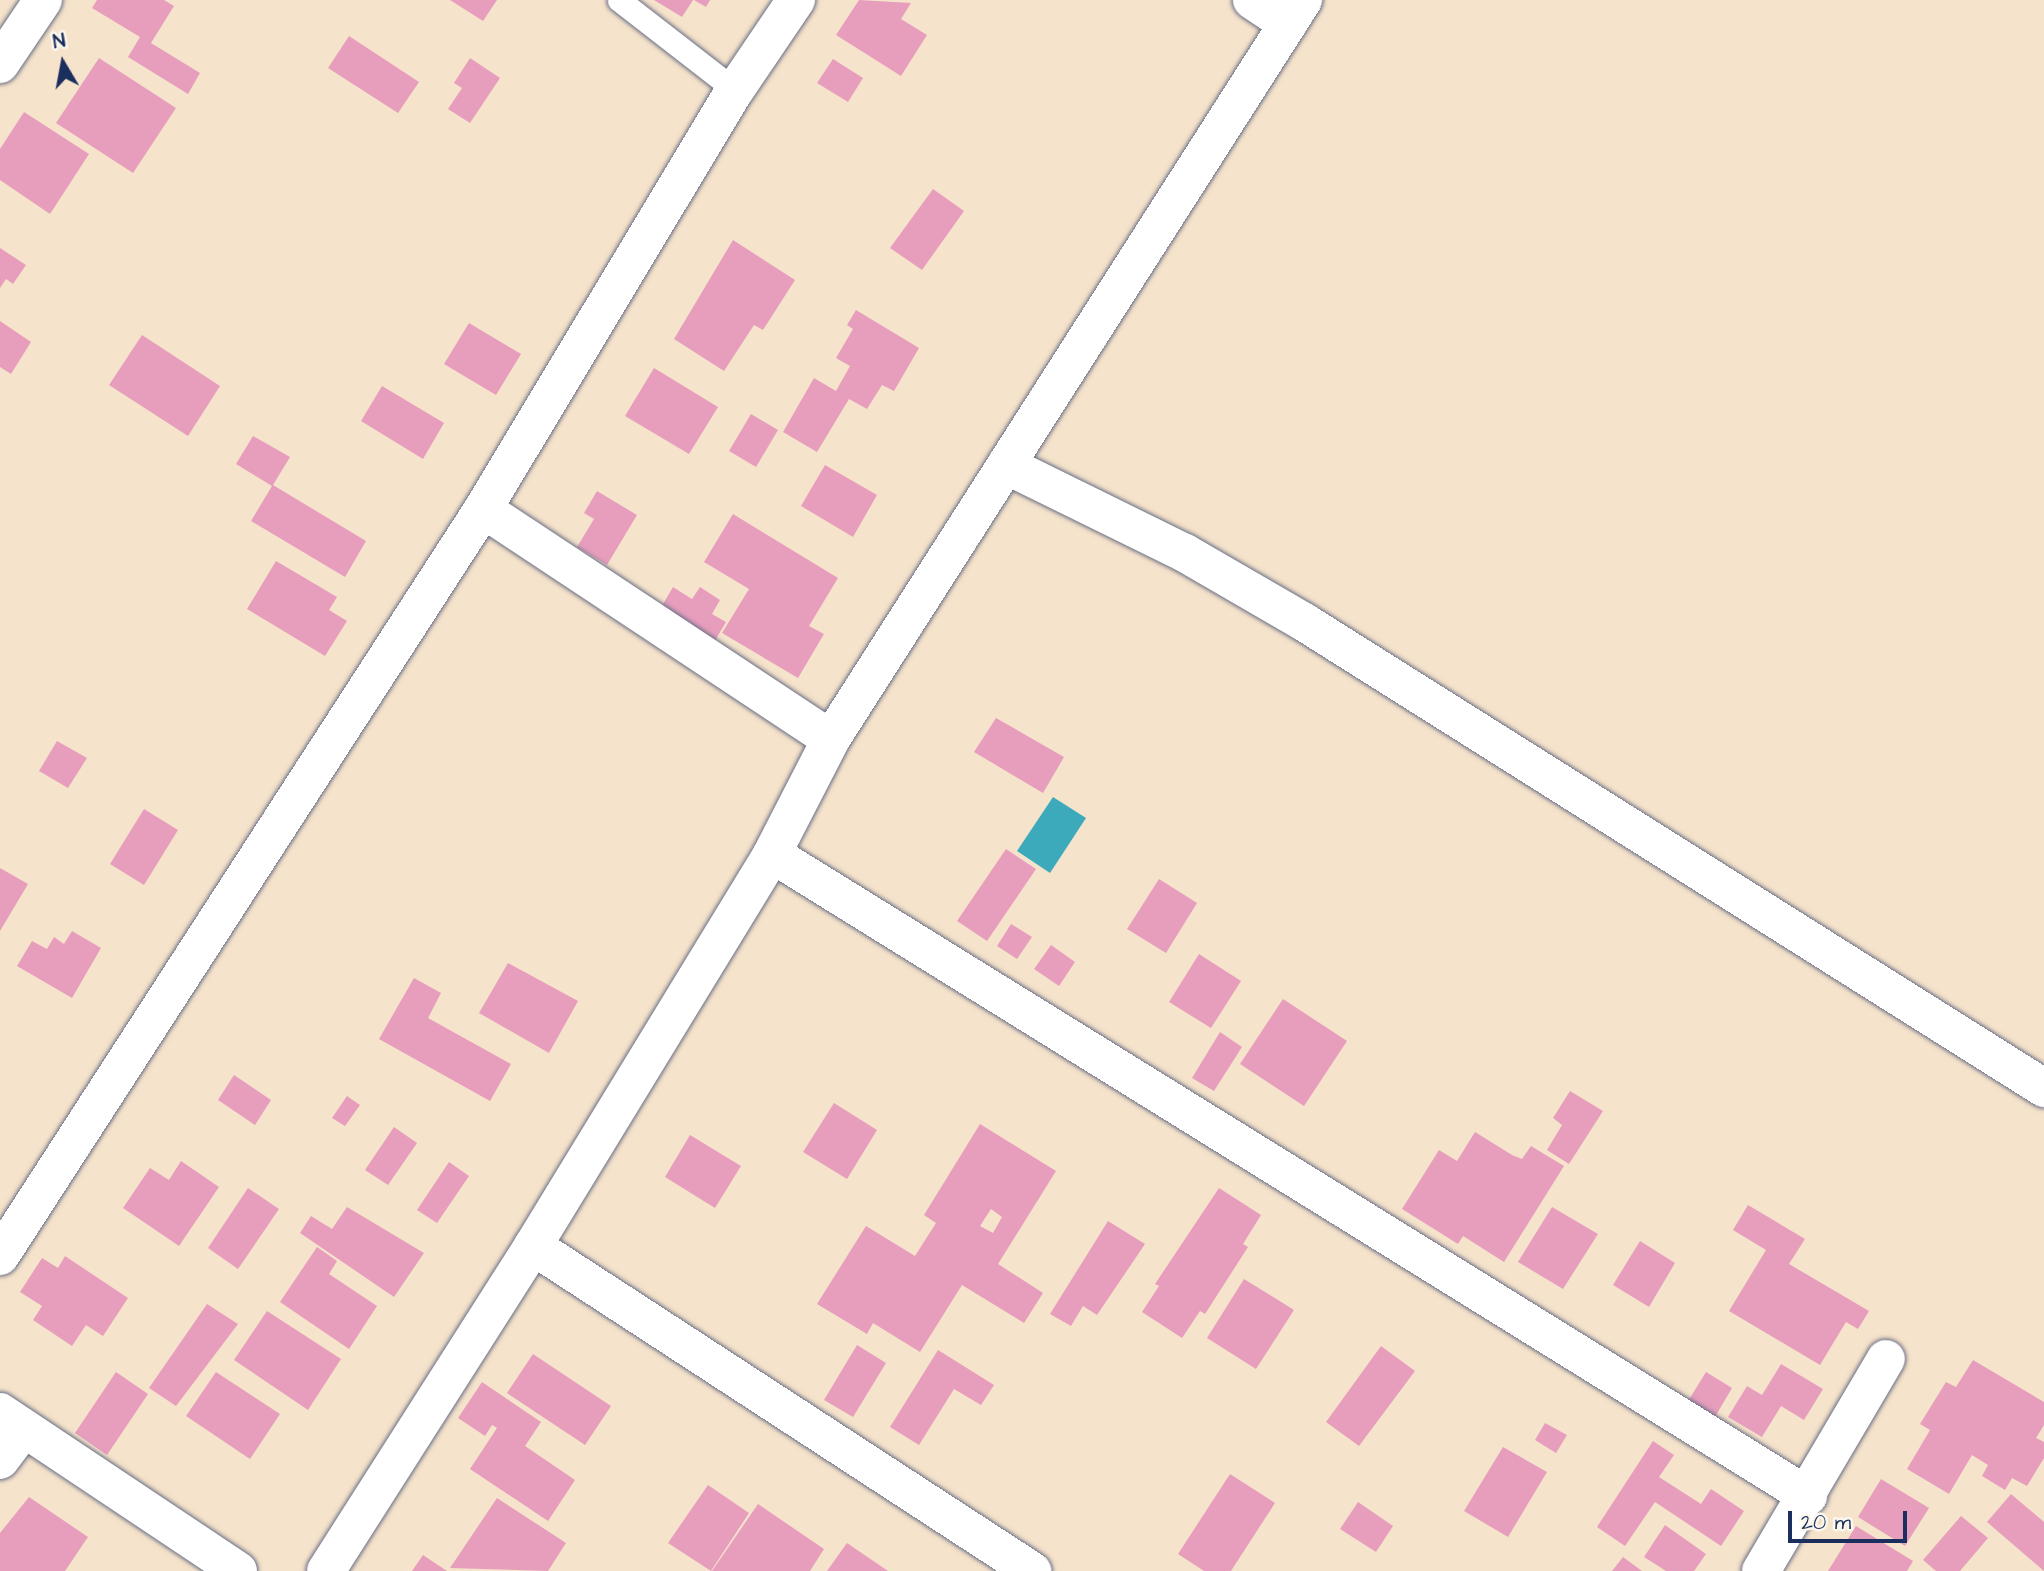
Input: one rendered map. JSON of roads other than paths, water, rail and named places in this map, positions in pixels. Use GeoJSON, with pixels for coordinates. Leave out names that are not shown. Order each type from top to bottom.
{"type":"FeatureCollection","features":[{"type":"Feature","properties":{"kind":"street"},"geometry":{"type":"LineString","coordinates":[[0,64],[43,0]]}},
{"type":"Feature","properties":{"kind":"street"},"geometry":{"type":"LineString","coordinates":[[0,1256],[483,509],[735,90],[796,0]]}},
{"type":"Feature","properties":{"kind":"street"},"geometry":{"type":"LineString","coordinates":[[326,1571],[533,1246],[772,854],[831,739],[1295,12],[1252,0]]}},
{"type":"Feature","properties":{"kind":"street"},"geometry":{"type":"LineString","coordinates":[[1006,465],[1185,553],[1304,622],[2044,1088]]}},
{"type":"Feature","properties":{"kind":"street"},"geometry":{"type":"LineString","coordinates":[[483,509],[831,739]]}},
{"type":"Feature","properties":{"kind":"street"},"geometry":{"type":"LineString","coordinates":[[772,854],[1808,1496]]}},
{"type":"Feature","properties":{"kind":"street"},"geometry":{"type":"LineString","coordinates":[[533,1246],[1032,1571]]}},
{"type":"Feature","properties":{"kind":"street"},"geometry":{"type":"LineString","coordinates":[[1761,1571],[1808,1496],[1886,1359]]}},
{"type":"Feature","properties":{"kind":"street"},"geometry":{"type":"LineString","coordinates":[[0,1460],[11,1421],[238,1571]]}},
{"type":"Feature","properties":{"kind":"lane"},"geometry":{"type":"LineString","coordinates":[[619,0],[735,90]]}},
{"type":"Feature","properties":{"kind":"water"},"geometry":{"type":"Polygon","coordinates":[[[1053,797],[1086,818],[1050,873],[1017,851],[1053,797]]]}}]}
